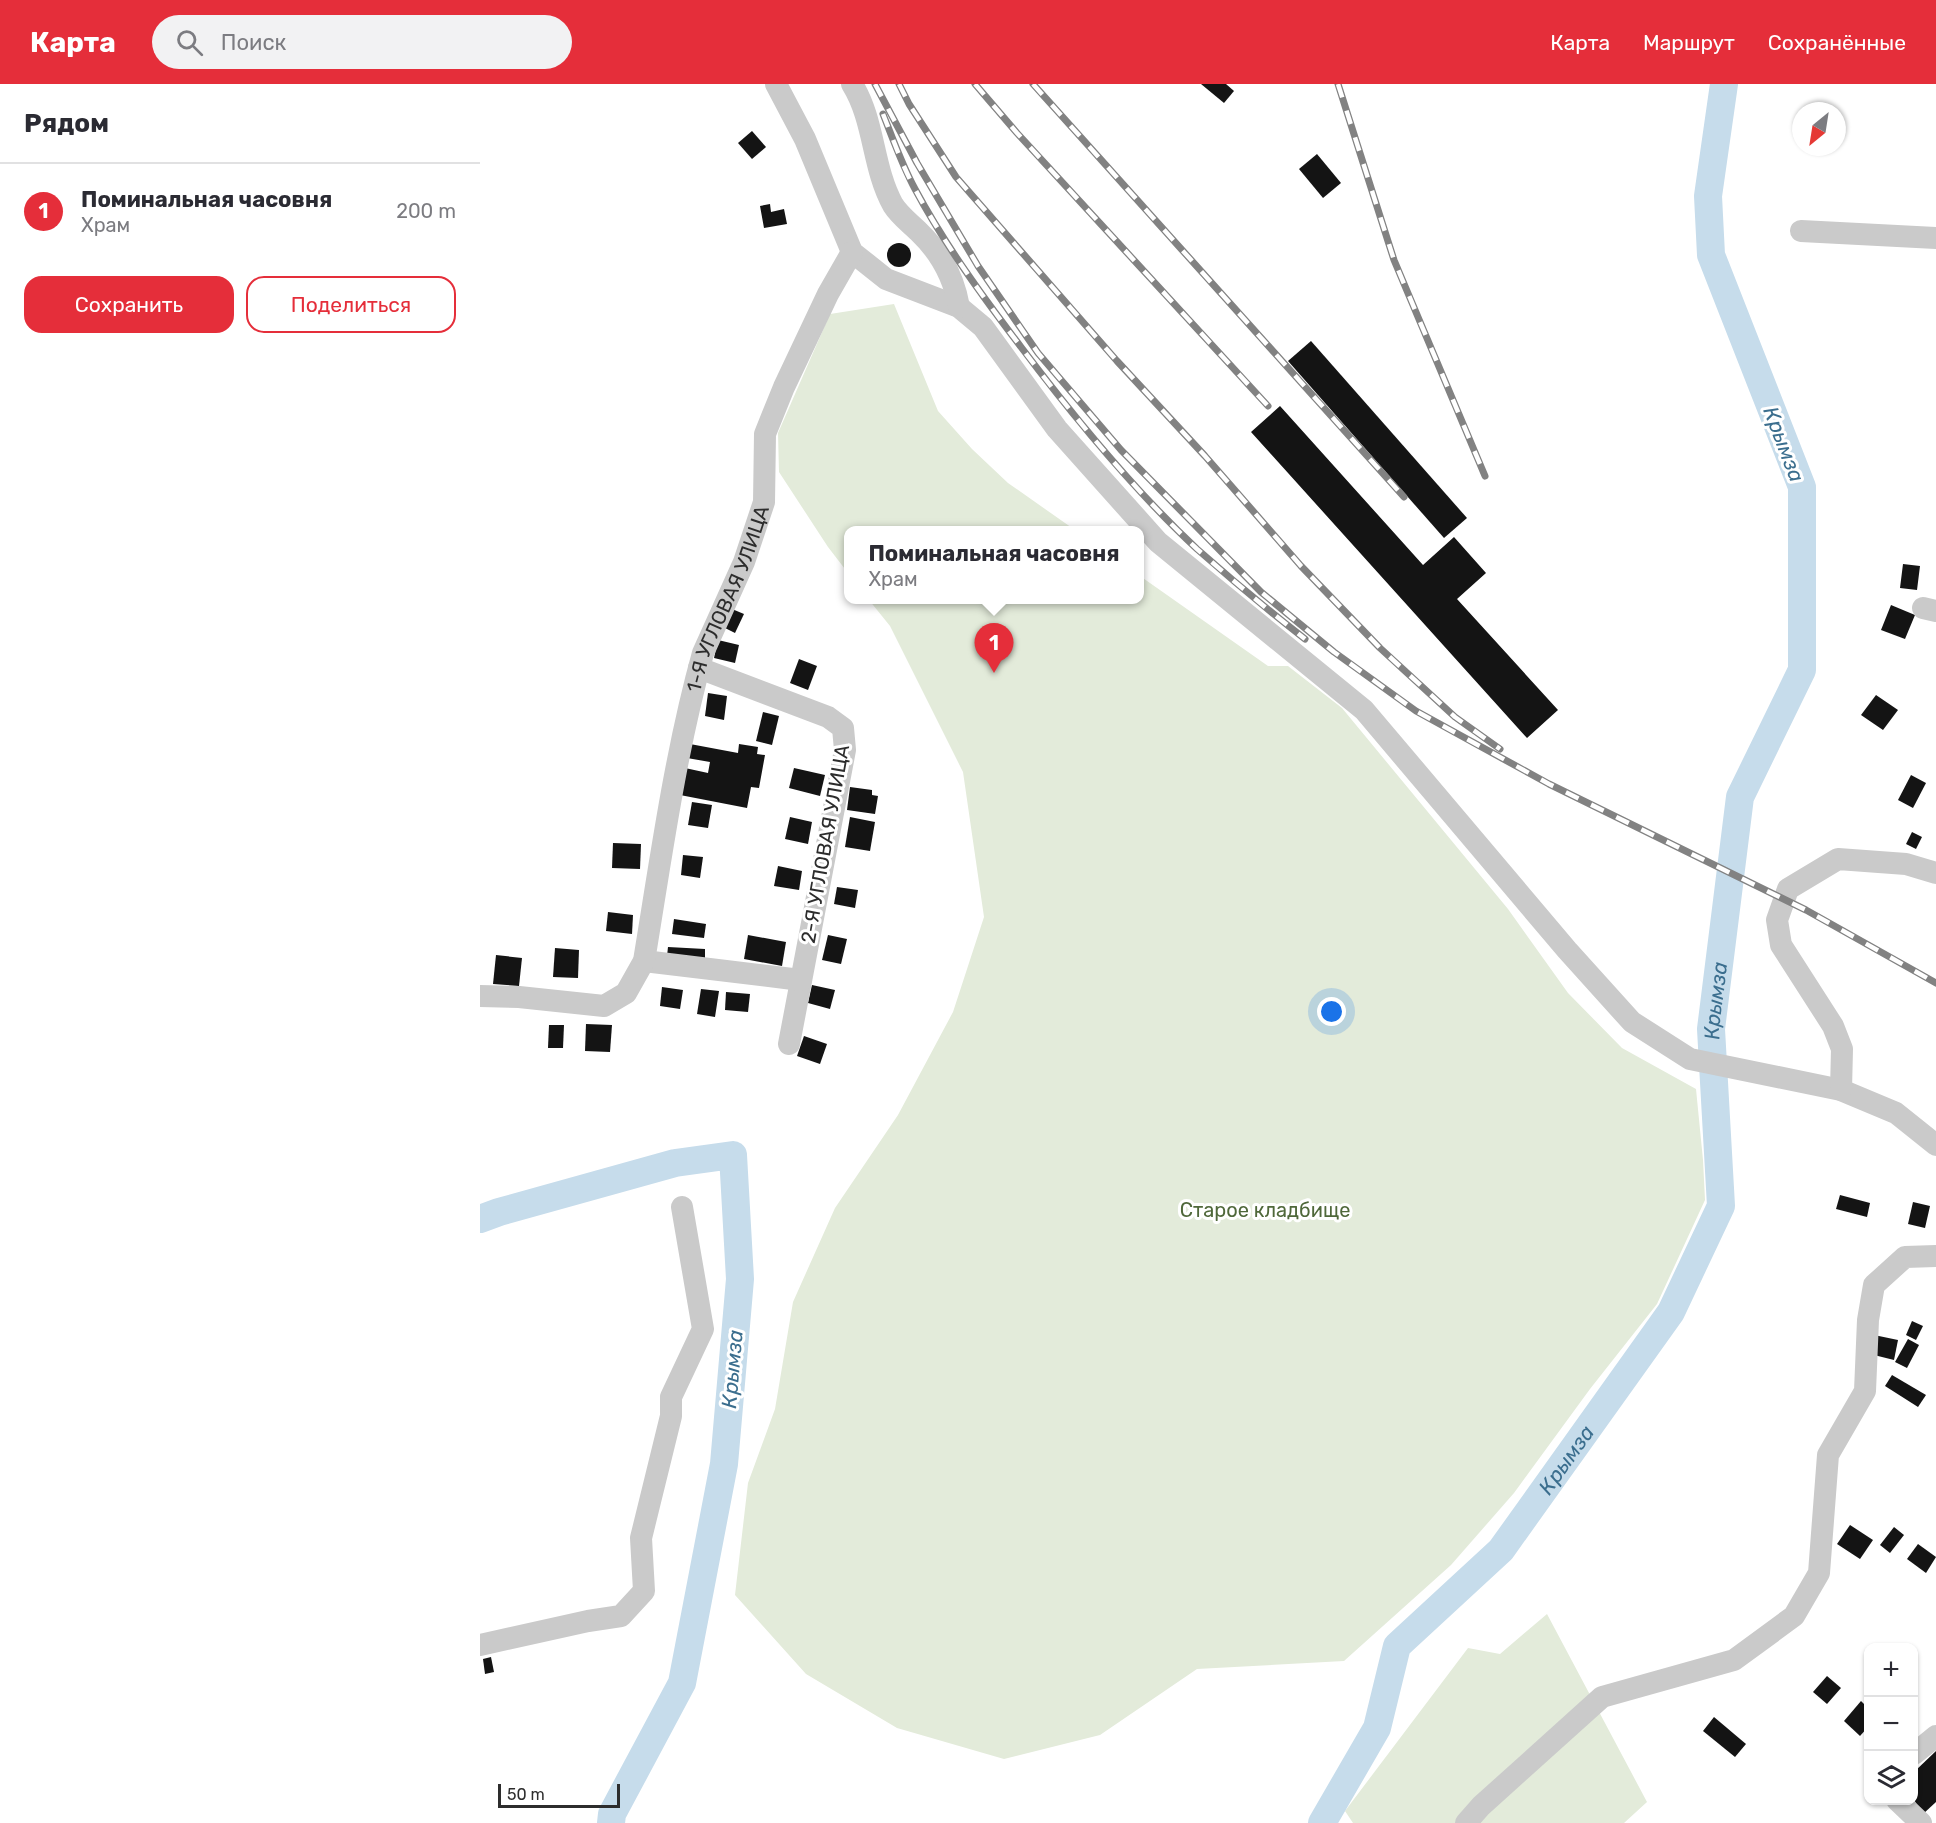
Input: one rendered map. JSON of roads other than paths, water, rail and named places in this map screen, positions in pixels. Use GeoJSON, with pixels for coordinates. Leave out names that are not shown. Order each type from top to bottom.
{"type":"FeatureCollection","features":[{"type":"Feature","properties":{"kind":"street"},"geometry":{"type":"LineString","coordinates":[[776,84],[805,139],[852,252],[886,279],[959,307],[983,327],[1057,429],[1144,526]]}},
{"type":"Feature","properties":{"kind":"street"},"geometry":{"type":"LineString","coordinates":[[852,84],[860,98],[872,136],[878,170],[894,206],[938,253],[956,288],[959,307]]}},
{"type":"Feature","properties":{"kind":"street"},"geometry":{"type":"LineString","coordinates":[[1801,231],[1936,238]]}},
{"type":"Feature","properties":{"kind":"street","name":"1-Я УГЛОВАЯ УЛИЦА"},"geometry":{"type":"LineString","coordinates":[[480,996],[519,997],[604,1006],[626,993],[644,961],[686,721],[699,668],[703,653],[744,562],[764,502],[765,434],[784,387],[852,252]]}},
{"type":"Feature","properties":{"kind":"street"},"geometry":{"type":"LineString","coordinates":[[1144,526],[1158,542],[1364,711],[1567,950],[1632,1022],[1690,1059],[1841,1090],[1896,1113],[1936,1144]]}},
{"type":"Feature","properties":{"kind":"street","name":"2-Я УГЛОВАЯ УЛИЦА"},"geometry":{"type":"LineString","coordinates":[[699,668],[828,717],[843,728],[845,750],[789,1044]]}},
{"type":"Feature","properties":{"kind":"street"},"geometry":{"type":"LineString","coordinates":[[1841,1090],[1842,1049],[1833,1026],[1781,945],[1777,920],[1788,889],[1838,859],[1906,864],[1936,873]]}},
{"type":"Feature","properties":{"kind":"street"},"geometry":{"type":"LineString","coordinates":[[644,961],[801,980]]}},
{"type":"Feature","properties":{"kind":"street"},"geometry":{"type":"LineString","coordinates":[[480,1645],[621,1616],[644,1591],[641,1538],[671,1416],[671,1397],[702,1329],[682,1207]]}},
{"type":"Feature","properties":{"kind":"street"},"geometry":{"type":"LineString","coordinates":[[1466,1823],[1481,1806],[1602,1697],[1734,1660],[1794,1616],[1820,1573],[1828,1455],[1865,1391],[1868,1320],[1875,1285],[1905,1257],[1936,1256]]}},
{"type":"Feature","properties":{"kind":"street"},"geometry":{"type":"LineString","coordinates":[[1918,1751],[1936,1736]]}},
{"type":"Feature","properties":{"kind":"street"},"geometry":{"type":"LineString","coordinates":[[1902,1805],[1921,1823]]}},
{"type":"Feature","properties":{"kind":"waterway","name":"Крымза"},"geometry":{"type":"LineString","coordinates":[[1322,1823],[1377,1728],[1397,1646],[1501,1550],[1671,1312],[1721,1206],[1711,1029],[1740,797],[1802,670],[1802,487],[1711,255],[1708,196],[1724,84]]}},
{"type":"Feature","properties":{"kind":"waterway","name":"Крымза"},"geometry":{"type":"LineString","coordinates":[[480,1219],[675,1163],[733,1155],[740,1279],[724,1464],[682,1683],[612,1814],[611,1823]]}},
{"type":"Feature","properties":{"kind":"railway"},"geometry":{"type":"LineString","coordinates":[[875,84],[917,163],[978,266],[1038,353],[1121,450],[1261,592],[1334,652],[1416,711],[1549,784],[1806,910],[1936,983]]}},
{"type":"Feature","properties":{"kind":"railway"},"geometry":{"type":"LineString","coordinates":[[899,84],[909,104],[956,177],[1301,566],[1380,648],[1455,717],[1500,749]]}},
{"type":"Feature","properties":{"kind":"railway"},"geometry":{"type":"LineString","coordinates":[[975,84],[1017,133],[1268,406]]}},
{"type":"Feature","properties":{"kind":"railway"},"geometry":{"type":"LineString","coordinates":[[1033,84],[1404,497]]}},
{"type":"Feature","properties":{"kind":"railway"},"geometry":{"type":"LineString","coordinates":[[1338,84],[1394,260],[1485,476]]}},
{"type":"Feature","properties":{"kind":"railway"},"geometry":{"type":"LineString","coordinates":[[883,114],[910,180],[939,230],[965,270],[1041,373],[1105,452],[1173,526],[1223,572],[1305,639]]}},
{"type":"Feature","properties":{"kind":"place","name":"Поминальная часовня"},"geometry":{"type":"Point","coordinates":[994,673]}},
{"type":"Feature","properties":{"kind":"park label","name":"Старое кладбище"},"geometry":{"type":"Point","coordinates":[1265,1210]}}]}
